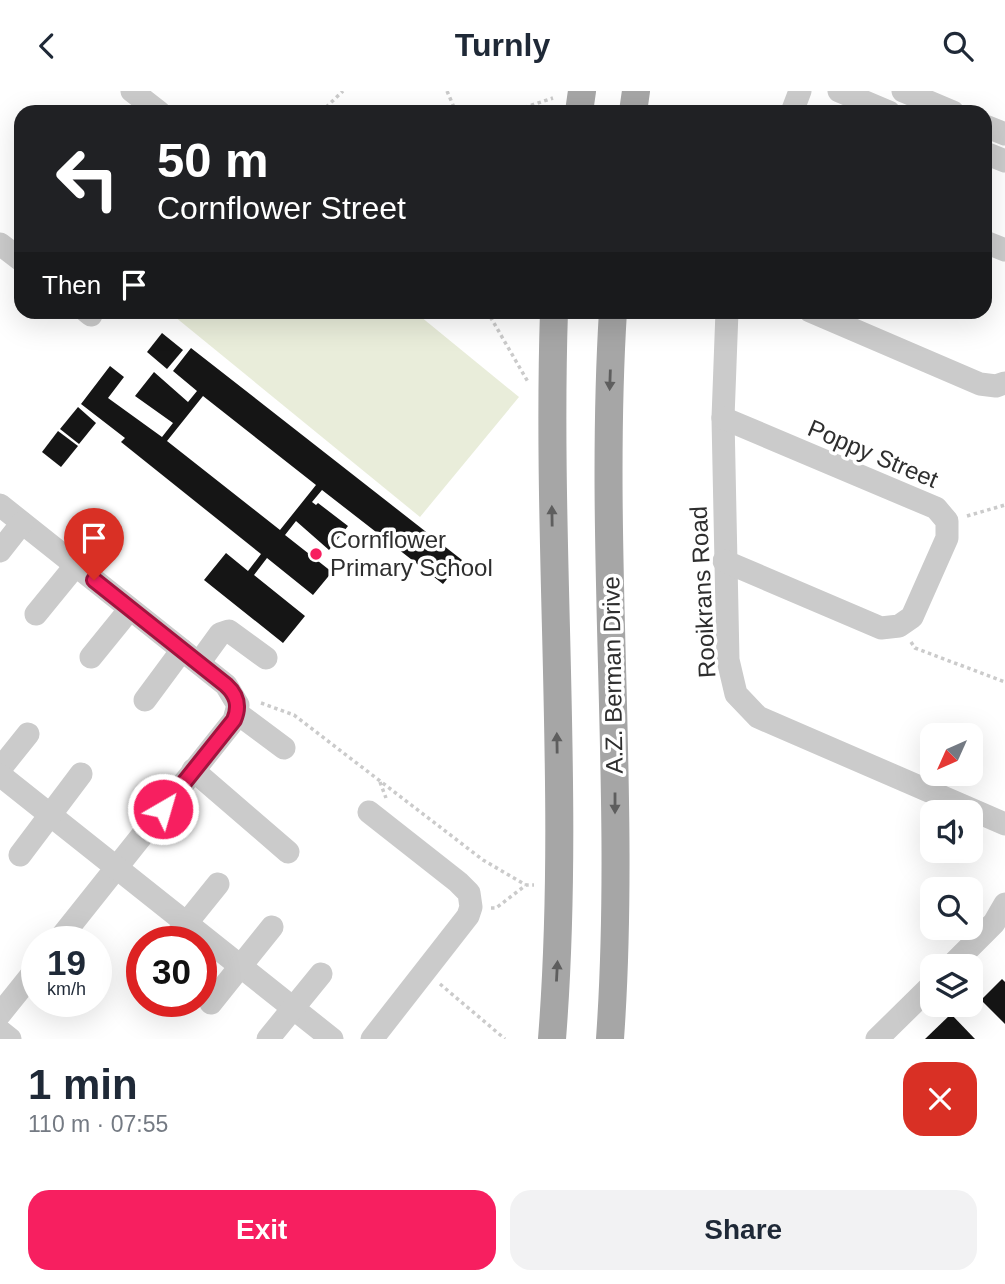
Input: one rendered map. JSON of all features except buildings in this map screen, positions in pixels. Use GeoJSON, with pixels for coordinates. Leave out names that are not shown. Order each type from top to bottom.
{"type":"FeatureCollection","features":[{"type":"Feature","properties":{"kind":"main road"},"geometry":{"type":"LineString","coordinates":[[552,1039],[559,916],[551,452],[554,319]]}},
{"type":"Feature","properties":{"kind":"main road","name":"A.Z. Berman Drive"},"geometry":{"type":"LineString","coordinates":[[610,1039],[616,866],[608,456],[612,319]]}},
{"type":"Feature","properties":{"kind":"street"},"geometry":{"type":"LineString","coordinates":[[132,91],[150,105]]}},
{"type":"Feature","properties":{"kind":"street"},"geometry":{"type":"LineString","coordinates":[[839,91],[872,105]]}},
{"type":"Feature","properties":{"kind":"street"},"geometry":{"type":"LineString","coordinates":[[903,91],[936,105]]}},
{"type":"Feature","properties":{"kind":"street"},"geometry":{"type":"LineString","coordinates":[[0,244],[14,255]]}},
{"type":"Feature","properties":{"kind":"street","name":"Rooikrans Road"},"geometry":{"type":"LineString","coordinates":[[727,319],[723,418],[724,561],[730,678],[736,694],[751,711],[775,725],[1005,824]]}},
{"type":"Feature","properties":{"kind":"street"},"geometry":{"type":"LineString","coordinates":[[829,319],[980,384],[996,386],[1005,383]]}},
{"type":"Feature","properties":{"kind":"street","name":"Poppy Street"},"geometry":{"type":"LineString","coordinates":[[723,418],[936,509],[947,521],[947,538],[912,617],[899,626]]}},
{"type":"Feature","properties":{"kind":"street"},"geometry":{"type":"LineString","coordinates":[[0,505],[232,690],[237,709],[284,748]]}},
{"type":"Feature","properties":{"kind":"street"},"geometry":{"type":"LineString","coordinates":[[0,551],[22,523]]}},
{"type":"Feature","properties":{"kind":"street"},"geometry":{"type":"LineString","coordinates":[[724,561],[881,628],[899,626]]}},
{"type":"Feature","properties":{"kind":"street"},"geometry":{"type":"LineString","coordinates":[[36,614],[76,565]]}},
{"type":"Feature","properties":{"kind":"street"},"geometry":{"type":"LineString","coordinates":[[91,657],[130,608]]}},
{"type":"Feature","properties":{"kind":"street"},"geometry":{"type":"LineString","coordinates":[[145,701],[190,657],[224,631],[234,632],[265,657]]}},
{"type":"Feature","properties":{"kind":"street"},"geometry":{"type":"LineString","coordinates":[[70,926],[193,770],[237,709]]}},
{"type":"Feature","properties":{"kind":"street"},"geometry":{"type":"LineString","coordinates":[[0,769],[28,734]]}},
{"type":"Feature","properties":{"kind":"street"},"geometry":{"type":"LineString","coordinates":[[193,770],[288,852]]}},
{"type":"Feature","properties":{"kind":"street"},"geometry":{"type":"LineString","coordinates":[[20,855],[81,774]]}},
{"type":"Feature","properties":{"kind":"street"},"geometry":{"type":"LineString","coordinates":[[0,775],[117,867],[173,926]]}},
{"type":"Feature","properties":{"kind":"street"},"geometry":{"type":"LineString","coordinates":[[369,812],[458,882],[469,893],[471,907],[468,916],[372,1039]]}},
{"type":"Feature","properties":{"kind":"street"},"geometry":{"type":"LineString","coordinates":[[184,926],[218,884]]}},
{"type":"Feature","properties":{"kind":"street"},"geometry":{"type":"LineString","coordinates":[[963,954],[994,923],[1005,904]]}},
{"type":"Feature","properties":{"kind":"street"},"geometry":{"type":"LineString","coordinates":[[217,995],[271,927]]}},
{"type":"Feature","properties":{"kind":"street"},"geometry":{"type":"LineString","coordinates":[[217,953],[240,966],[332,1039]]}},
{"type":"Feature","properties":{"kind":"street"},"geometry":{"type":"LineString","coordinates":[[268,1039],[321,974]]}},
{"type":"Feature","properties":{"kind":"street"},"geometry":{"type":"LineString","coordinates":[[0,1014],[21,988]]}},
{"type":"Feature","properties":{"kind":"street"},"geometry":{"type":"LineString","coordinates":[[877,1039],[920,997]]}},
{"type":"Feature","properties":{"kind":"street"},"geometry":{"type":"LineString","coordinates":[[0,1031],[10,1039]]}},
{"type":"Feature","properties":{"kind":"path"},"geometry":{"type":"LineString","coordinates":[[328,105],[343,91]]}},
{"type":"Feature","properties":{"kind":"path"},"geometry":{"type":"LineString","coordinates":[[532,105],[553,98]]}},
{"type":"Feature","properties":{"kind":"path"},"geometry":{"type":"LineString","coordinates":[[492,319],[528,382]]}},
{"type":"Feature","properties":{"kind":"path"},"geometry":{"type":"LineString","coordinates":[[947,521],[1005,505]]}},
{"type":"Feature","properties":{"kind":"path"},"geometry":{"type":"LineString","coordinates":[[899,626],[915,648],[1005,682]]}},
{"type":"Feature","properties":{"kind":"path"},"geometry":{"type":"LineString","coordinates":[[237,709],[264,703],[294,715],[483,860],[526,885],[534,885]]}},
{"type":"Feature","properties":{"kind":"path"},"geometry":{"type":"LineString","coordinates":[[471,907],[496,908],[526,885]]}},
{"type":"Feature","properties":{"kind":"path"},"geometry":{"type":"LineString","coordinates":[[425,972],[505,1039]]}},
{"type":"Feature","properties":{"kind":"green space"},"geometry":{"type":"Polygon","coordinates":[[[178,319],[424,319],[519,397],[420,517],[178,319]]]}},
{"type":"Feature","properties":{"kind":"place","name":"Cornflower Primary School"},"geometry":{"type":"Point","coordinates":[316,554]}},
{"type":"Feature","properties":{"kind":"route"},"geometry":{"type":"LineString","coordinates":[[94,580],[226,685],[236,697],[238,705],[234,720],[163,809]]}}]}
